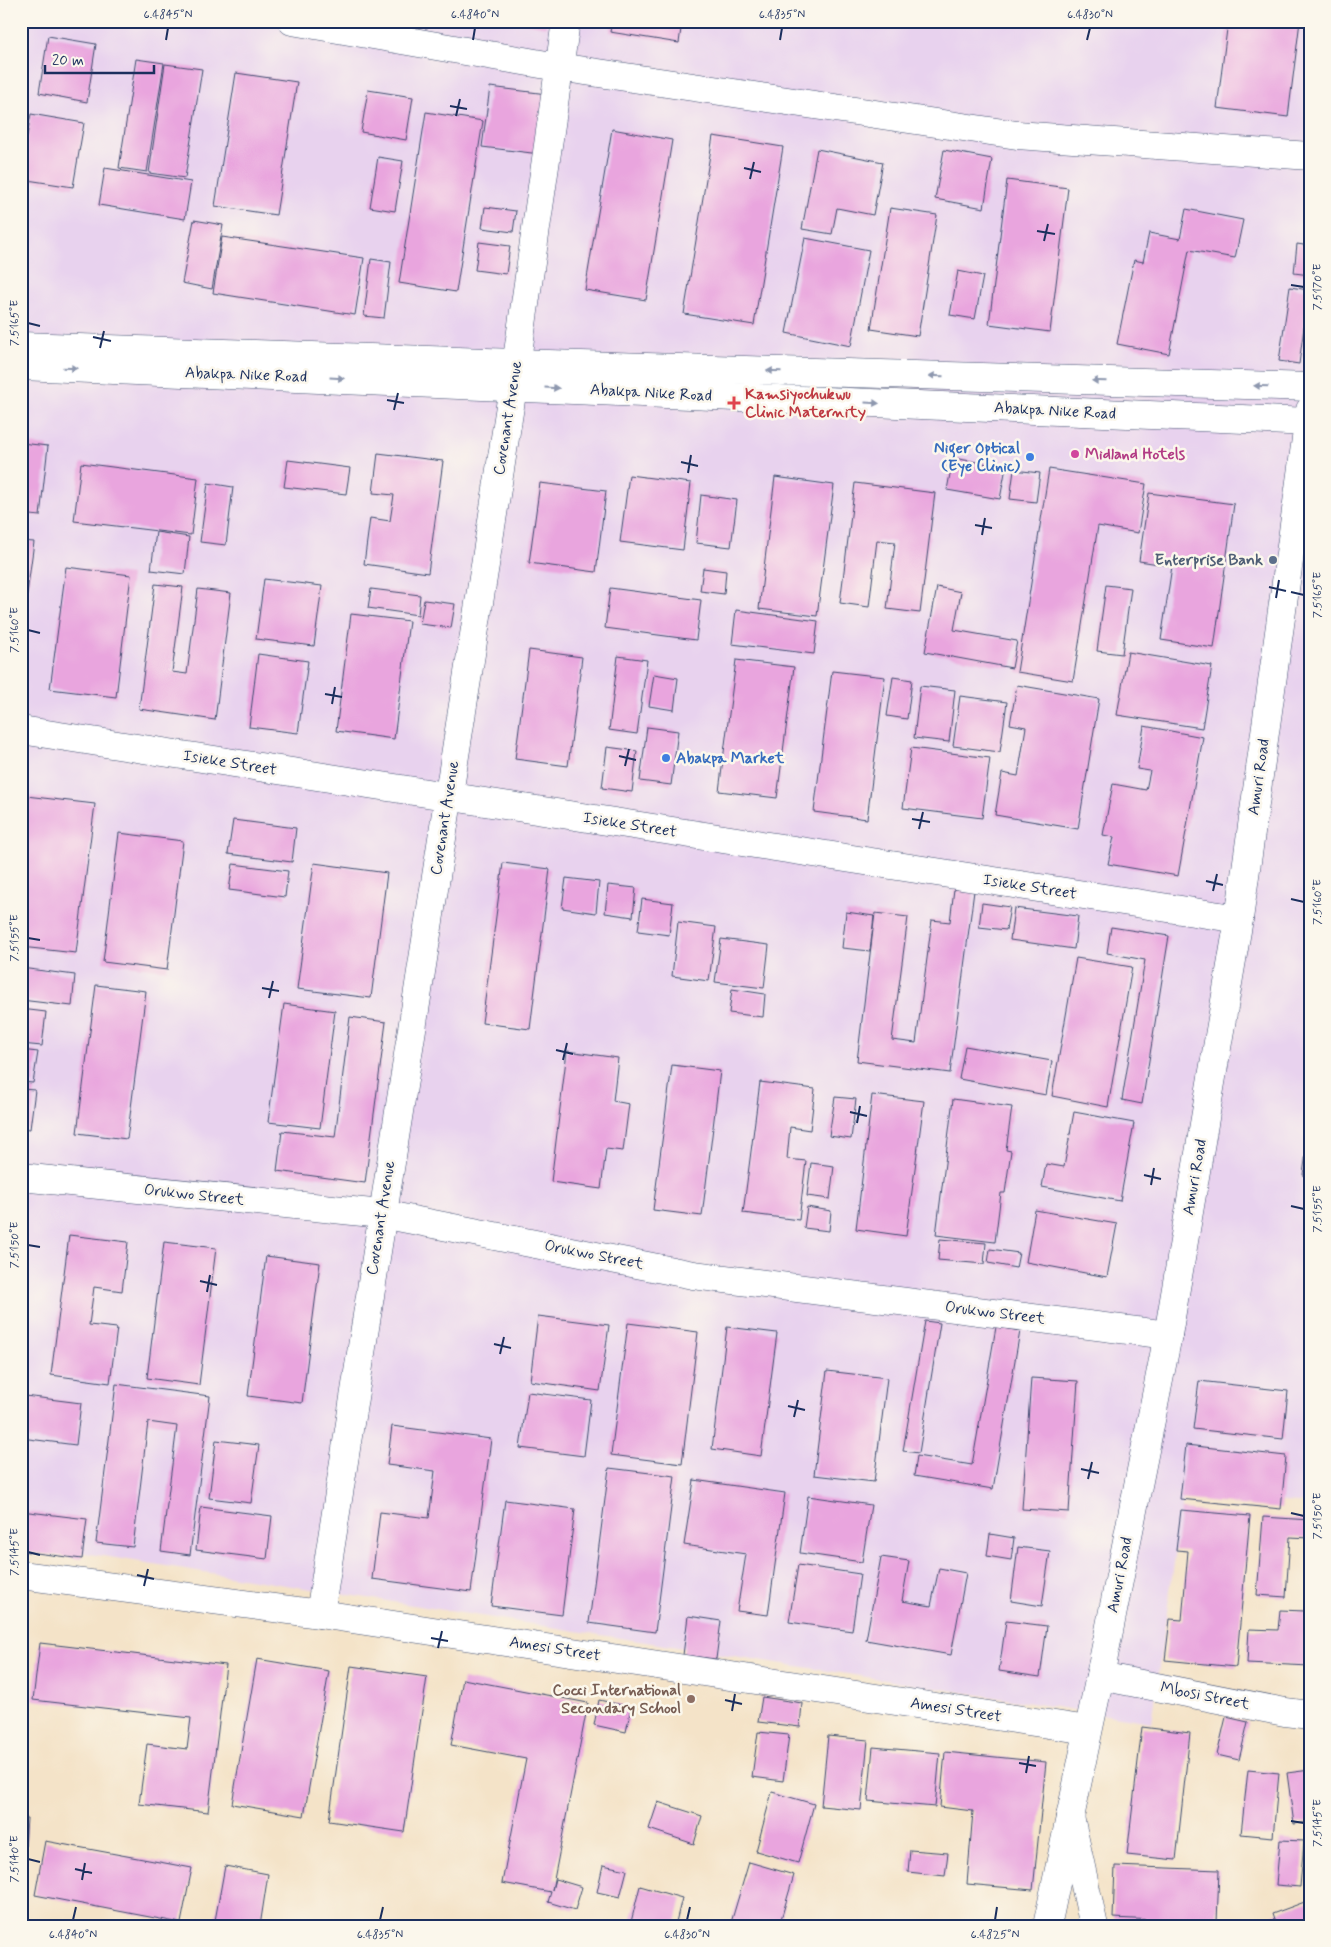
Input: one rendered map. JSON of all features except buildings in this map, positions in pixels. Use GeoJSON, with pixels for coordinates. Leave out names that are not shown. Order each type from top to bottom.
{"type":"FeatureCollection","features":[{"type":"Feature","properties":{"kind":"street"},"geometry":{"type":"LineString","coordinates":[[292,21],[558,67],[1017,136],[1310,156]]}},
{"type":"Feature","properties":{"kind":"street","name":"Covenant Avenue"},"geometry":{"type":"LineString","coordinates":[[320,1614],[515,375],[566,21]]}},
{"type":"Feature","properties":{"kind":"street","name":"Abakpa Nike Road"},"geometry":{"type":"LineString","coordinates":[[21,346],[1309,418]]}},
{"type":"Feature","properties":{"kind":"street","name":"Abakpa Nike Road"},"geometry":{"type":"LineString","coordinates":[[21,366],[1310,387]]}},
{"type":"Feature","properties":{"kind":"street","name":"Amuri Road"},"geometry":{"type":"LineString","coordinates":[[1047,1926],[1100,1676],[1168,1336],[1239,919],[1309,418]]}},
{"type":"Feature","properties":{"kind":"street","name":"Isieke Street"},"geometry":{"type":"LineString","coordinates":[[21,730],[1239,919]]}},
{"type":"Feature","properties":{"kind":"street","name":"Orukwo Street"},"geometry":{"type":"LineString","coordinates":[[21,1176],[382,1214],[693,1274],[1168,1336]]}},
{"type":"Feature","properties":{"kind":"street","name":"Amesi Street"},"geometry":{"type":"LineString","coordinates":[[21,1575],[320,1614],[1088,1730]]}},
{"type":"Feature","properties":{"kind":"street","name":"Mbosi Street"},"geometry":{"type":"LineString","coordinates":[[1100,1676],[1285,1712],[1310,1715]]}},
{"type":"Feature","properties":{"kind":"street"},"geometry":{"type":"LineString","coordinates":[[1070,1817],[1094,1926]]}},
{"type":"Feature","properties":{"kind":"shaded area","name":"Abakpa Market"},"geometry":{"type":"Polygon","coordinates":[[[21,21],[1310,21],[1310,1504],[1184,1494],[1151,1722],[21,1543],[21,21]]]}},
{"type":"Feature","properties":{"kind":"place","name":"Kamsiyochukwu Clinic Maternity"},"geometry":{"type":"Point","coordinates":[734,403]}},
{"type":"Feature","properties":{"kind":"place","name":"Midland Hotels"},"geometry":{"type":"Point","coordinates":[1075,454]}},
{"type":"Feature","properties":{"kind":"place","name":"Niger Optical (Eye Clinic)"},"geometry":{"type":"Point","coordinates":[1030,457]}},
{"type":"Feature","properties":{"kind":"place","name":"Enterprise Bank"},"geometry":{"type":"Point","coordinates":[1273,560]}},
{"type":"Feature","properties":{"kind":"place","name":"Abakpa Market"},"geometry":{"type":"Point","coordinates":[666,758]}},
{"type":"Feature","properties":{"kind":"place","name":"Cocci International Secondary School"},"geometry":{"type":"Point","coordinates":[691,1699]}}]}
